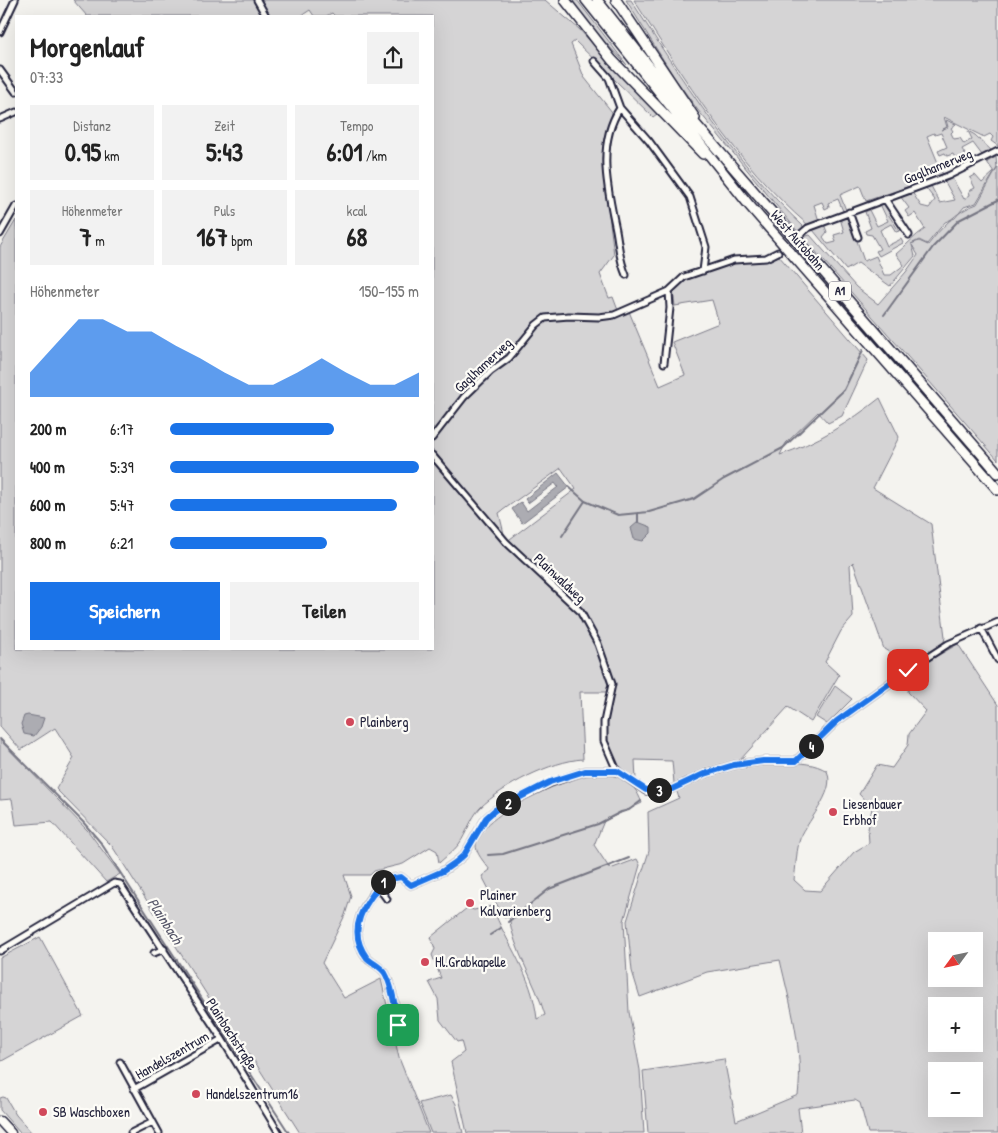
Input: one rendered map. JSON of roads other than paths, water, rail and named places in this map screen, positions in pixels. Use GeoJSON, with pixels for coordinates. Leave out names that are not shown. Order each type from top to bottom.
{"type":"FeatureCollection","features":[{"type":"Feature","properties":{"kind":"highway"},"geometry":{"type":"LineString","coordinates":[[565,0],[633,82],[694,146],[717,165]]}},
{"type":"Feature","properties":{"kind":"highway","name":"West Autobahn"},"geometry":{"type":"LineString","coordinates":[[586,0],[717,165],[998,490]]}},
{"type":"Feature","properties":{"kind":"highway","name":"West Autobahn"},"geometry":{"type":"LineString","coordinates":[[597,0],[668,91],[998,473]]}},
{"type":"Feature","properties":{"kind":"highway"},"geometry":{"type":"LineString","coordinates":[[616,0],[690,108],[703,131]]}},
{"type":"Feature","properties":{"kind":"main road"},"geometry":{"type":"LineString","coordinates":[[0,1120],[11,1133]]}},
{"type":"Feature","properties":{"kind":"street"},"geometry":{"type":"LineString","coordinates":[[0,32],[16,0]]}},
{"type":"Feature","properties":{"kind":"street"},"geometry":{"type":"LineString","coordinates":[[257,0],[265,15]]}},
{"type":"Feature","properties":{"kind":"street"},"geometry":{"type":"LineString","coordinates":[[594,61],[608,78],[620,108],[649,141],[690,197],[706,247],[703,271]]}},
{"type":"Feature","properties":{"kind":"street"},"geometry":{"type":"LineString","coordinates":[[0,70],[15,91]]}},
{"type":"Feature","properties":{"kind":"street"},"geometry":{"type":"LineString","coordinates":[[620,108],[615,116],[606,146],[606,165],[619,258],[626,275]]}},
{"type":"Feature","properties":{"kind":"street"},"geometry":{"type":"LineString","coordinates":[[0,119],[15,112]]}},
{"type":"Feature","properties":{"kind":"street","name":"Gaglhamerweg"},"geometry":{"type":"LineString","coordinates":[[801,234],[808,228],[966,168],[998,151]]}},
{"type":"Feature","properties":{"kind":"street"},"geometry":{"type":"LineString","coordinates":[[885,199],[909,235]]}},
{"type":"Feature","properties":{"kind":"street"},"geometry":{"type":"LineString","coordinates":[[0,234],[15,208]]}},
{"type":"Feature","properties":{"kind":"street"},"geometry":{"type":"LineString","coordinates":[[849,212],[858,237]]}},
{"type":"Feature","properties":{"kind":"street","name":"Gaglhamerweg"},"geometry":{"type":"LineString","coordinates":[[434,435],[464,396],[491,371],[509,358],[536,325],[545,318],[614,315],[668,290],[684,277],[734,260],[766,258],[778,252]]}},
{"type":"Feature","properties":{"kind":"street"},"geometry":{"type":"LineString","coordinates":[[664,363],[670,308],[668,290]]}},
{"type":"Feature","properties":{"kind":"street","name":"Plainwaldweg"},"geometry":{"type":"LineString","coordinates":[[434,457],[506,542],[580,611],[598,644],[612,684],[604,722],[604,741],[617,771]]}},
{"type":"Feature","properties":{"kind":"street"},"geometry":{"type":"LineString","coordinates":[[398,1025],[384,972],[368,958],[358,939],[357,924],[360,914],[384,880],[401,877],[411,885],[443,871],[464,855],[486,818],[507,803],[550,782],[585,771],[617,771],[646,790],[672,789],[704,774],[734,765],[763,761],[796,761],[851,710],[948,644],[998,622]]}},
{"type":"Feature","properties":{"kind":"street"},"geometry":{"type":"LineString","coordinates":[[981,628],[998,660]]}},
{"type":"Feature","properties":{"kind":"street","name":"Plainbachstraße"},"geometry":{"type":"LineString","coordinates":[[0,951],[114,883],[120,884],[222,1039],[279,1133]]}},
{"type":"Feature","properties":{"kind":"street"},"geometry":{"type":"LineString","coordinates":[[378,887],[387,899]]}},
{"type":"Feature","properties":{"kind":"street"},"geometry":{"type":"LineString","coordinates":[[154,953],[164,949]]}},
{"type":"Feature","properties":{"kind":"street","name":"Handelszentrum"},"geometry":{"type":"LineString","coordinates":[[134,1090],[222,1039]]}},
{"type":"Feature","properties":{"kind":"street","name":"Handelszentrum"},"geometry":{"type":"LineString","coordinates":[[120,1062],[159,1133]]}},
{"type":"Feature","properties":{"kind":"street"},"geometry":{"type":"LineString","coordinates":[[131,1133],[153,1122]]}},
{"type":"Feature","properties":{"kind":"waterway"},"geometry":{"type":"LineString","coordinates":[[884,315],[933,247],[959,220],[998,200]]}},
{"type":"Feature","properties":{"kind":"waterway"},"geometry":{"type":"LineString","coordinates":[[569,487],[585,501],[618,515],[649,512],[694,499],[724,479],[783,448],[844,390],[863,350]]}},
{"type":"Feature","properties":{"kind":"waterway"},"geometry":{"type":"LineString","coordinates":[[562,536],[585,501]]}},
{"type":"Feature","properties":{"kind":"waterway"},"geometry":{"type":"LineString","coordinates":[[638,513],[638,522]]}},
{"type":"Feature","properties":{"kind":"waterway","name":"Plainbach"},"geometry":{"type":"LineString","coordinates":[[0,739],[83,822],[101,843],[289,1133]]}},
{"type":"Feature","properties":{"kind":"waterway"},"geometry":{"type":"LineString","coordinates":[[488,855],[503,854],[598,824],[629,810],[641,801]]}},
{"type":"Feature","properties":{"kind":"waterway"},"geometry":{"type":"LineString","coordinates":[[508,922],[549,889],[629,858]]}},
{"type":"Feature","properties":{"kind":"waterway"},"geometry":{"type":"LineString","coordinates":[[490,935],[501,928]]}},
{"type":"Feature","properties":{"kind":"tunnel"},"geometry":{"type":"LineString","coordinates":[[778,252],[801,234]]}},
{"type":"Feature","properties":{"kind":"place","name":"Plainberg"},"geometry":{"type":"Point","coordinates":[350,722]}},
{"type":"Feature","properties":{"kind":"place","name":"Liesenbauer Erbhof"},"geometry":{"type":"Point","coordinates":[833,812]}},
{"type":"Feature","properties":{"kind":"place","name":"Plainer Kalvarienberg"},"geometry":{"type":"Point","coordinates":[470,903]}},
{"type":"Feature","properties":{"kind":"place","name":"Hl.Grabkapelle"},"geometry":{"type":"Point","coordinates":[425,962]}},
{"type":"Feature","properties":{"kind":"place","name":"Handelszentrum16"},"geometry":{"type":"Point","coordinates":[196,1094]}},
{"type":"Feature","properties":{"kind":"place","name":"SB Waschboxen"},"geometry":{"type":"Point","coordinates":[43,1112]}}]}
